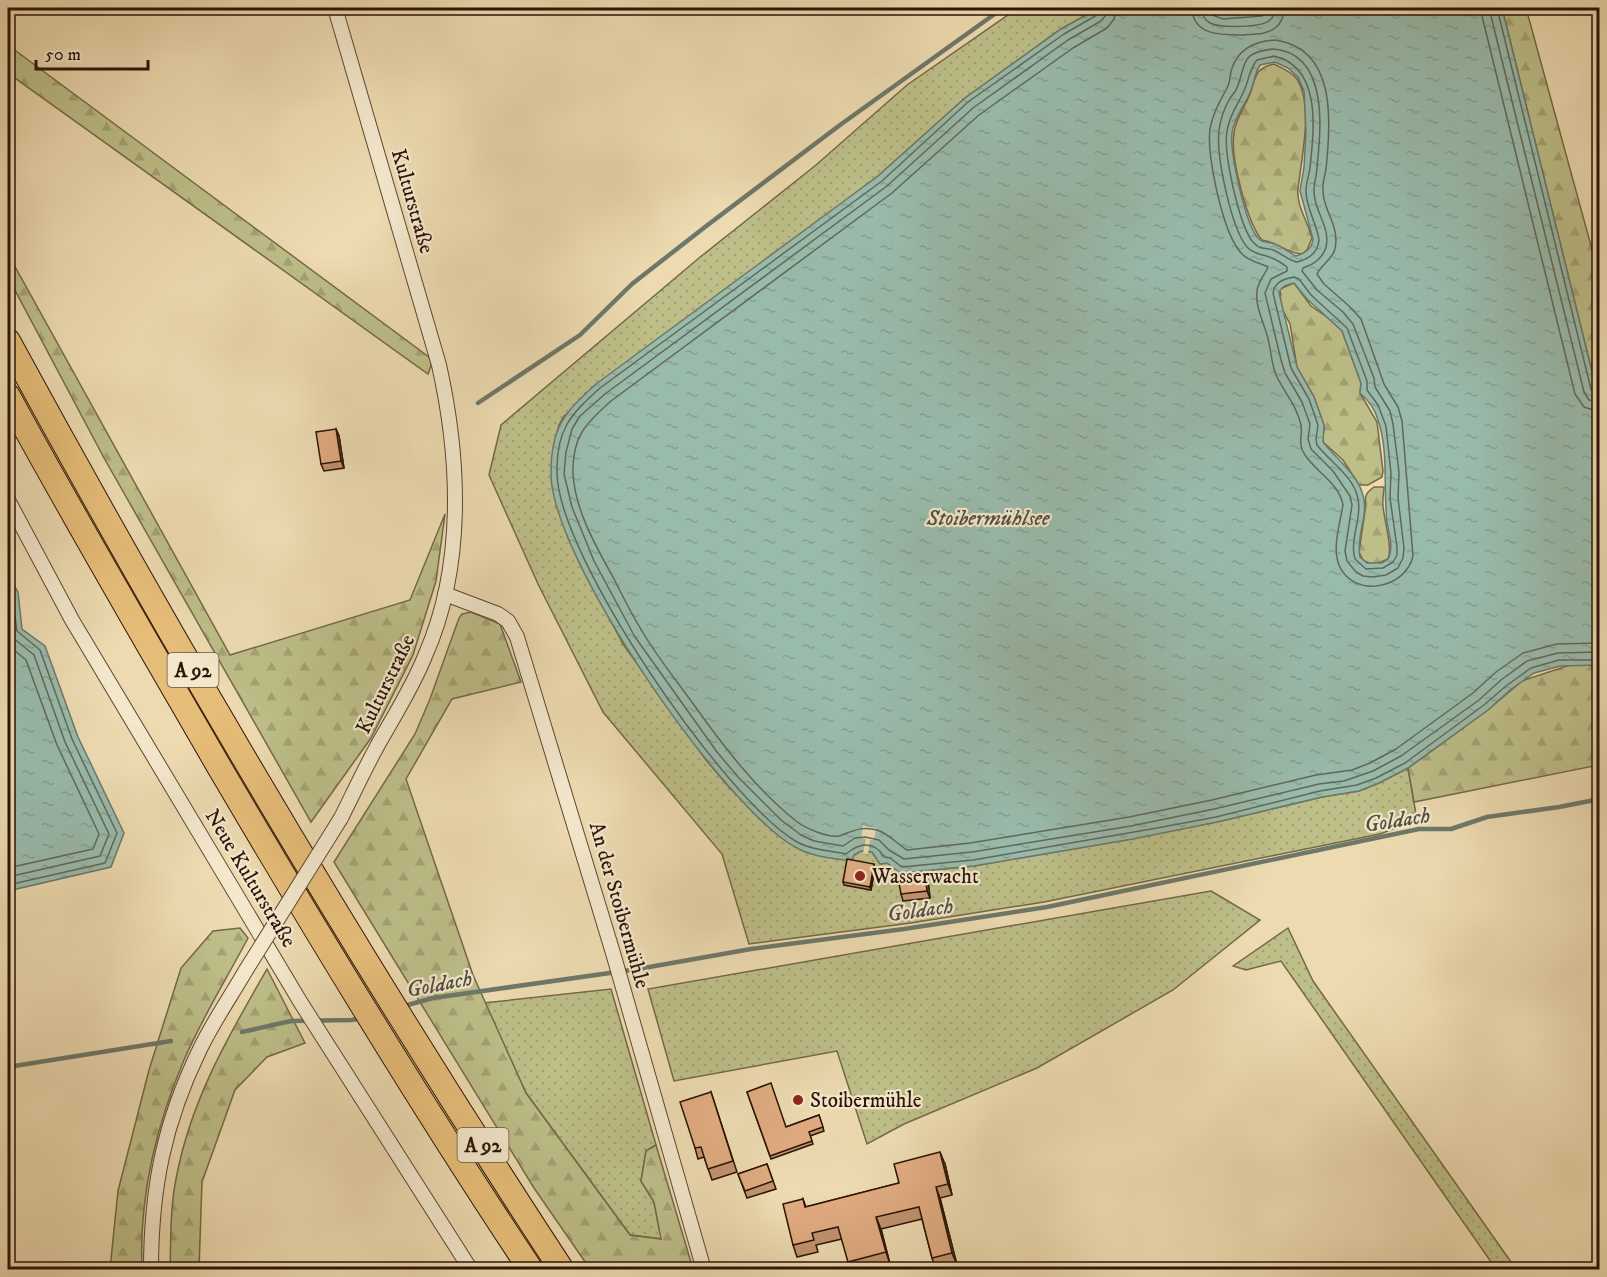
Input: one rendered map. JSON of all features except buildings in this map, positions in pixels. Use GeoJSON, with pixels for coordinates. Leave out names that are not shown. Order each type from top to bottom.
{"type":"FeatureCollection","features":[{"type":"Feature","properties":{"kind":"highway","name":"A 92"},"geometry":{"type":"LineString","coordinates":[[8,341],[167,626],[293,839],[387,994],[562,1269]]}},
{"type":"Feature","properties":{"kind":"highway","name":"A 92"},"geometry":{"type":"LineString","coordinates":[[8,396],[144,638],[272,856],[379,1031],[531,1269]]}},
{"type":"Feature","properties":{"kind":"street","name":"Kulturstraße"},"geometry":{"type":"LineString","coordinates":[[152,1269],[151,1228],[161,1157],[173,1115],[201,1047],[341,818],[380,742],[402,706],[426,655],[445,594],[452,544],[456,484],[448,405],[439,365],[335,8]]}},
{"type":"Feature","properties":{"kind":"street","name":"Neue Kulturstraße"},"geometry":{"type":"LineString","coordinates":[[8,500],[72,620],[301,1003],[471,1269]]}},
{"type":"Feature","properties":{"kind":"street","name":"An der Stoibermühle"},"geometry":{"type":"LineString","coordinates":[[445,594],[498,614],[508,621],[517,637],[704,1269]]}},
{"type":"Feature","properties":{"kind":"green space"},"geometry":{"type":"Polygon","coordinates":[[[1018,8],[1099,8],[1061,29],[965,98],[878,176],[564,416],[559,425],[553,450],[568,538],[623,644],[706,760],[728,786],[782,838],[854,855],[861,851],[872,852],[880,864],[887,863],[900,873],[974,866],[1217,822],[1322,797],[1359,791],[1408,768],[1417,820],[1380,834],[1044,902],[911,923],[749,944],[722,854],[603,712],[538,584],[489,475],[501,425],[699,258],[816,165],[907,85],[1018,8]]]}},
{"type":"Feature","properties":{"kind":"green space"},"geometry":{"type":"Polygon","coordinates":[[[1212,8],[1271,8],[1233,14],[1212,8]]]}},
{"type":"Feature","properties":{"kind":"green space"},"geometry":{"type":"Polygon","coordinates":[[[1502,8],[1526,8],[1599,275],[1599,400],[1502,8]]]}},
{"type":"Feature","properties":{"kind":"green space"},"geometry":{"type":"Polygon","coordinates":[[[8,45],[433,360],[428,374],[8,73],[8,45]]]}},
{"type":"Feature","properties":{"kind":"green space"},"geometry":{"type":"Polygon","coordinates":[[[1274,64],[1290,72],[1297,79],[1305,103],[1305,133],[1298,195],[1300,207],[1312,238],[1307,250],[1302,254],[1262,240],[1245,205],[1237,172],[1233,144],[1235,127],[1257,74],[1263,68],[1274,64]]]}},
{"type":"Feature","properties":{"kind":"green space"},"geometry":{"type":"Polygon","coordinates":[[[8,254],[230,655],[410,600],[445,514],[436,581],[413,655],[371,738],[311,822],[104,458],[8,277],[8,254]]]}},
{"type":"Feature","properties":{"kind":"green space"},"geometry":{"type":"Polygon","coordinates":[[[1294,283],[1311,306],[1334,322],[1342,331],[1361,383],[1360,393],[1377,422],[1383,471],[1382,477],[1368,485],[1359,485],[1343,460],[1323,442],[1324,425],[1314,397],[1297,367],[1290,324],[1281,307],[1280,289],[1294,283]]]}},
{"type":"Feature","properties":{"kind":"green space"},"geometry":{"type":"Polygon","coordinates":[[[1374,487],[1384,487],[1383,504],[1389,548],[1388,559],[1379,563],[1366,562],[1359,552],[1366,496],[1374,487]]]}},
{"type":"Feature","properties":{"kind":"green space"},"geometry":{"type":"Polygon","coordinates":[[[471,612],[500,624],[521,682],[452,699],[406,779],[473,975],[526,1093],[630,1235],[661,1239],[654,1202],[641,1181],[646,1151],[656,1145],[693,1269],[590,1269],[534,1188],[334,862],[415,734],[459,618],[462,614],[471,612]]]}},
{"type":"Feature","properties":{"kind":"green space"},"geometry":{"type":"Polygon","coordinates":[[[1570,665],[1599,665],[1599,765],[1414,802],[1408,768],[1488,710],[1522,681],[1570,665]]]}},
{"type":"Feature","properties":{"kind":"green space"},"geometry":{"type":"Polygon","coordinates":[[[1211,891],[1260,920],[1173,990],[1037,1068],[904,1124],[867,1144],[837,1051],[674,1081],[648,989],[1211,891]]]}},
{"type":"Feature","properties":{"kind":"green space"},"geometry":{"type":"Polygon","coordinates":[[[240,928],[248,938],[191,1044],[165,1110],[151,1162],[143,1215],[142,1269],[110,1269],[118,1191],[149,1070],[181,968],[213,931],[240,928]]]}},
{"type":"Feature","properties":{"kind":"green space"},"geometry":{"type":"Polygon","coordinates":[[[1288,928],[1313,981],[1516,1269],[1496,1269],[1281,961],[1246,970],[1233,966],[1288,928]]]}},
{"type":"Feature","properties":{"kind":"green space"},"geometry":{"type":"Polygon","coordinates":[[[267,969],[305,1043],[267,1057],[235,1090],[202,1182],[199,1269],[170,1269],[173,1198],[192,1119],[213,1068],[267,969]]]}},
{"type":"Feature","properties":{"kind":"green space"},"geometry":{"type":"Polygon","coordinates":[[[611,989],[656,1145],[646,1151],[641,1181],[654,1202],[662,1239],[630,1235],[526,1093],[484,1003],[611,989]]]}},
{"type":"Feature","properties":{"kind":"water","name":"Stoibermühlsee"},"geometry":{"type":"Polygon","coordinates":[[[1099,8],[1212,8],[1233,14],[1271,8],[1502,8],[1599,400],[1599,665],[1560,666],[1534,673],[1488,710],[1408,768],[1359,791],[1322,797],[1133,839],[974,866],[900,873],[887,863],[880,864],[872,852],[861,851],[854,855],[852,861],[808,853],[795,847],[764,823],[726,783],[685,733],[645,676],[609,617],[578,561],[558,512],[551,473],[557,432],[575,404],[596,384],[878,176],[965,98],[1061,29],[1099,8]],[[1275,62],[1260,65],[1258,69],[1251,91],[1233,128],[1233,156],[1244,205],[1259,239],[1275,244],[1296,256],[1308,250],[1313,239],[1300,191],[1306,131],[1304,91],[1298,77],[1288,68],[1275,62]],[[1294,283],[1283,287],[1279,293],[1297,367],[1314,397],[1324,425],[1323,442],[1352,474],[1362,492],[1364,515],[1359,541],[1360,557],[1367,563],[1382,563],[1388,559],[1391,546],[1387,522],[1383,445],[1378,420],[1371,405],[1360,393],[1361,383],[1342,331],[1307,299],[1294,283]]]}},
{"type":"Feature","properties":{"kind":"water"},"geometry":{"type":"Polygon","coordinates":[[[8,575],[18,592],[22,629],[45,646],[78,737],[124,833],[111,867],[8,891],[8,575]]]}},
{"type":"Feature","properties":{"kind":"pier"},"geometry":{"type":"Polygon","coordinates":[[[863,826],[876,828],[874,840],[870,840],[868,854],[863,853],[866,839],[861,838],[863,826]]]}},
{"type":"Feature","properties":{"kind":"waterway"},"geometry":{"type":"LineString","coordinates":[[478,403],[580,335],[632,284],[705,227],[840,125],[1003,8]]}},
{"type":"Feature","properties":{"kind":"waterway","name":"Goldach"},"geometry":{"type":"LineString","coordinates":[[404,1006],[433,998],[638,969],[751,949],[1047,907],[1419,829],[1451,829],[1487,817],[1600,799]]}},
{"type":"Feature","properties":{"kind":"waterway","name":"Goldach"},"geometry":{"type":"LineString","coordinates":[[242,1032],[291,1021],[361,1018]]}},
{"type":"Feature","properties":{"kind":"waterway","name":"Goldach"},"geometry":{"type":"LineString","coordinates":[[8,1067],[171,1041]]}},
{"type":"Feature","properties":{"kind":"place","name":"Wasserwacht"},"geometry":{"type":"Point","coordinates":[860,876]}},
{"type":"Feature","properties":{"kind":"place","name":"Stoibermühle"},"geometry":{"type":"Point","coordinates":[798,1100]}}]}
